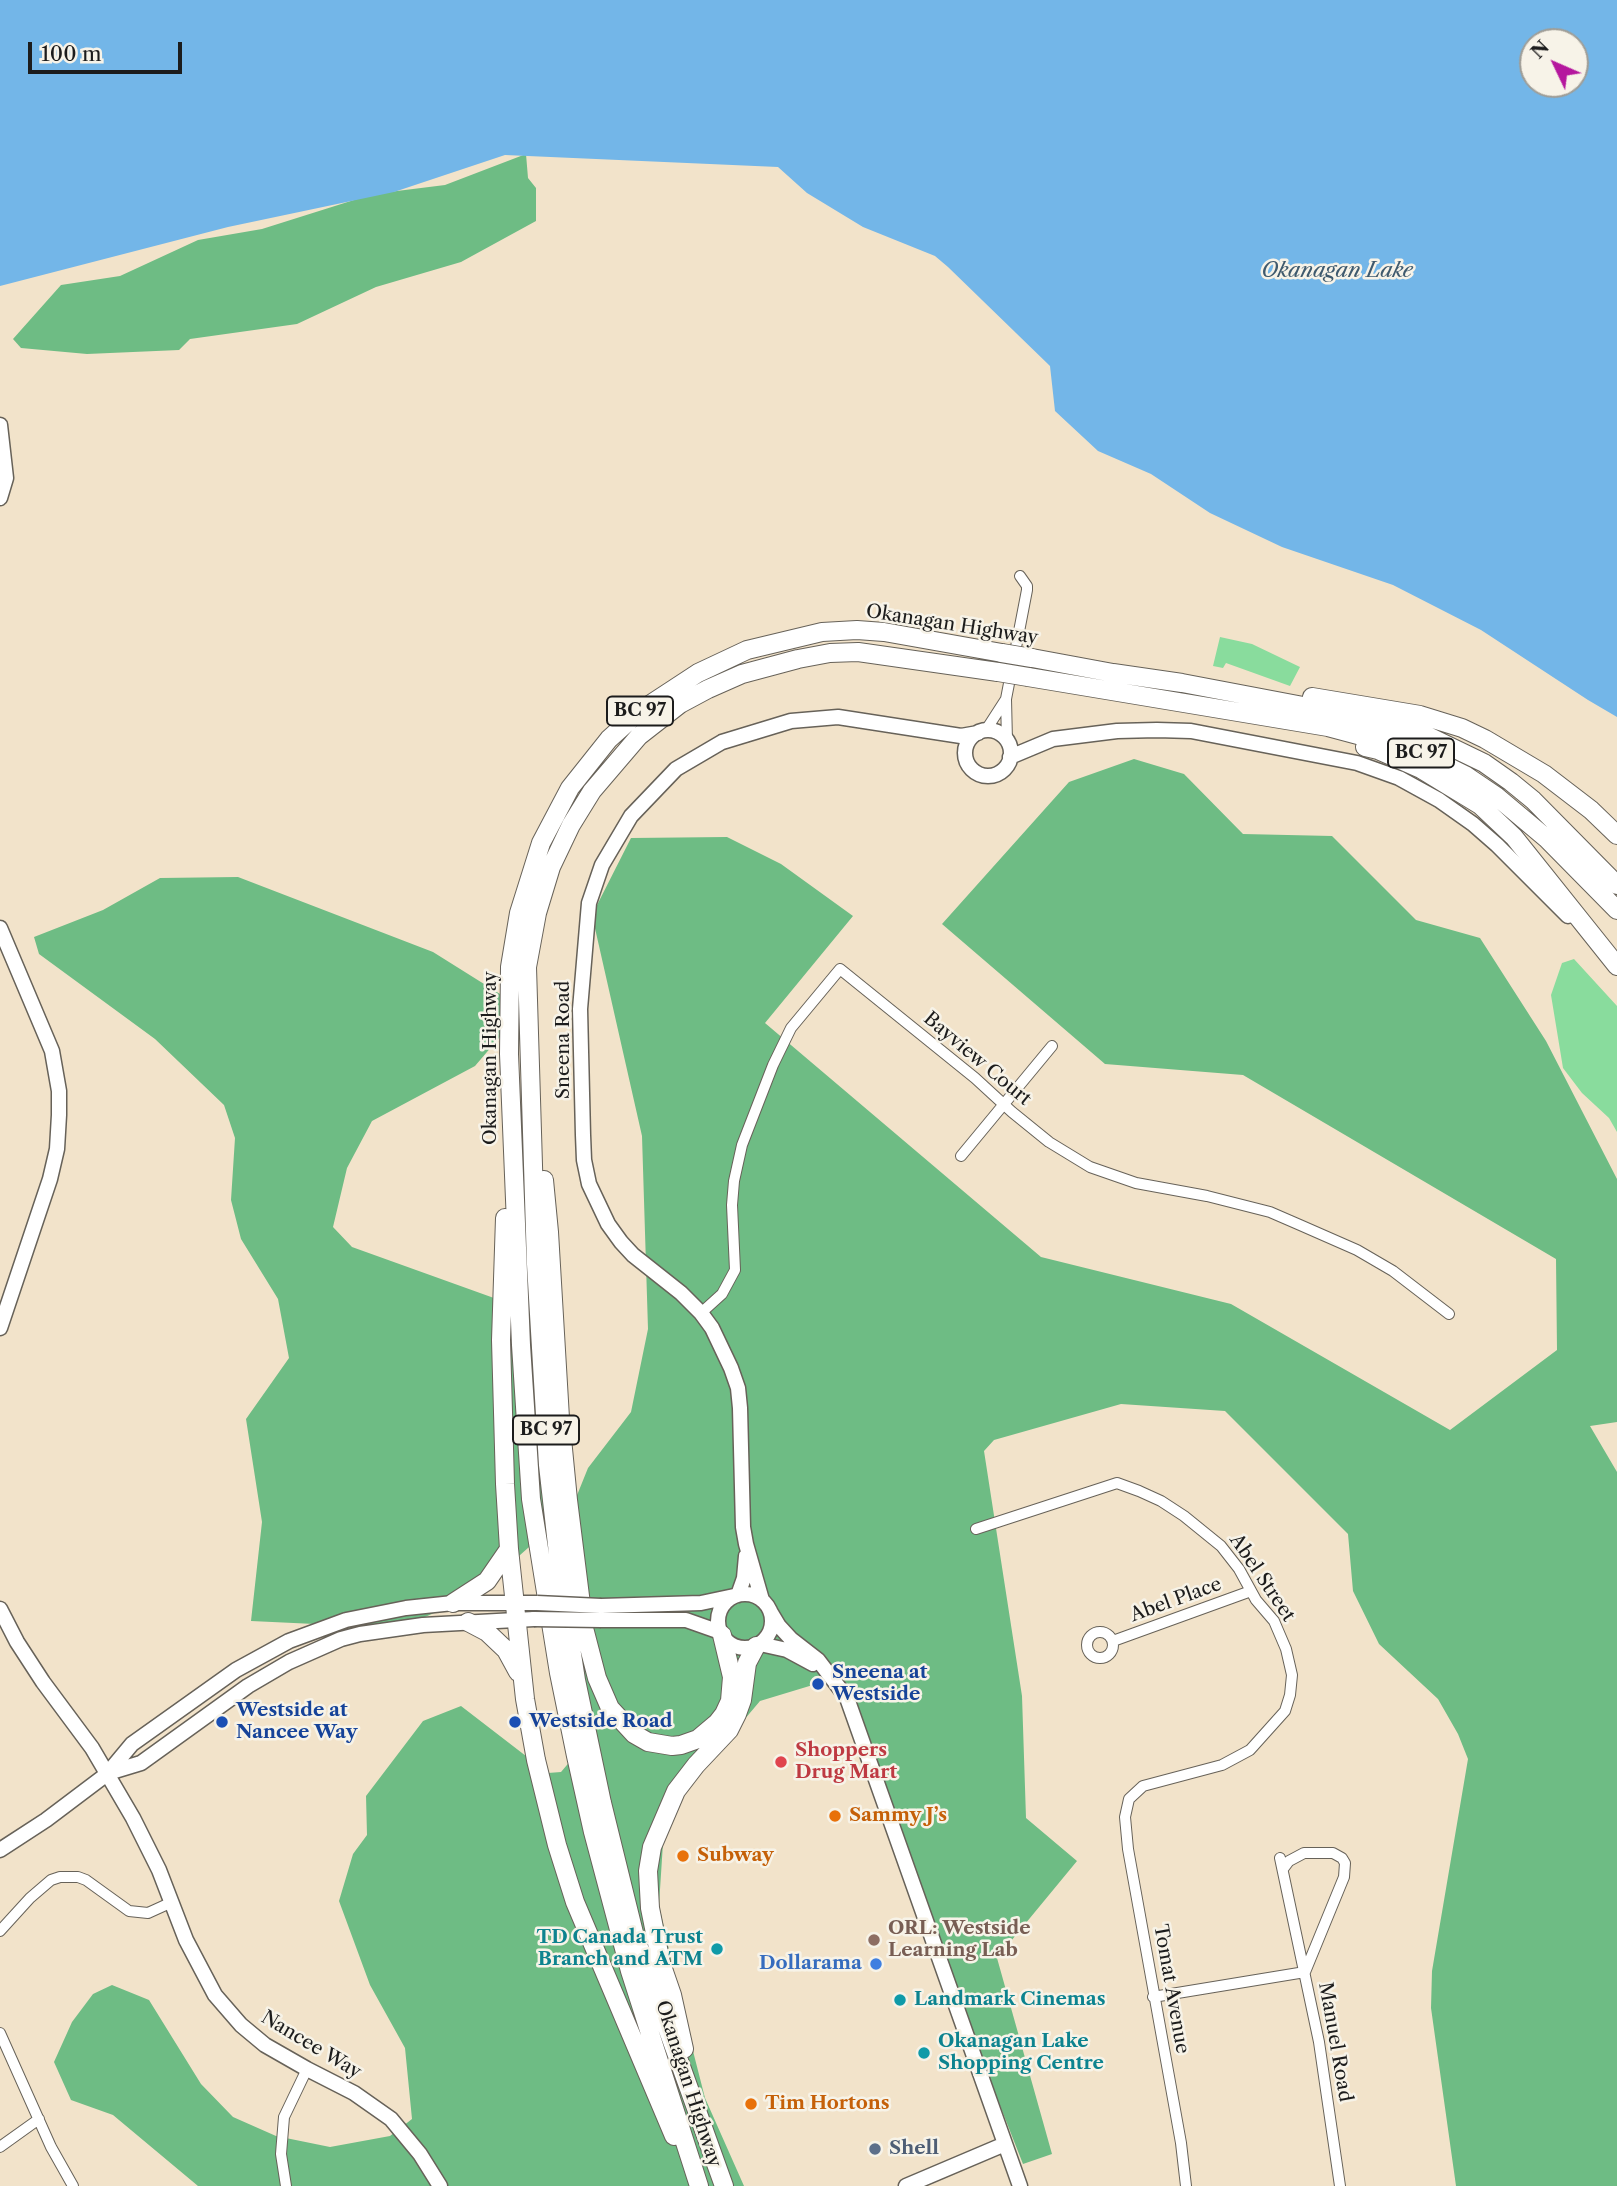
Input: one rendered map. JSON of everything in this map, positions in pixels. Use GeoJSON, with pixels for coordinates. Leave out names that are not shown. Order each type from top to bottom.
{"type":"FeatureCollection","features":[{"type":"Feature","properties":{"kind":"highway","name":"Okanagan Highway"},"geometry":{"type":"LineString","coordinates":[[699,2186],[630,1971],[593,1832],[559,1673],[531,1499],[521,1345],[509,1054],[510,967],[519,913],[541,843],[570,788],[609,739],[640,711],[698,673],[747,650],[822,632],[884,632],[1182,683],[1369,720],[1426,735],[1484,763],[1533,800],[1617,885]]}},
{"type":"Feature","properties":{"kind":"highway","name":"Okanagan Highway"},"geometry":{"type":"LineString","coordinates":[[724,2186],[634,1933],[602,1804],[576,1680],[548,1465],[536,1264],[527,967],[537,913],[551,867],[571,825],[592,791],[639,736],[680,704],[708,689],[742,674],[799,659],[830,653],[858,652],[1174,700],[1359,734],[1415,750],[1465,775],[1496,796],[1546,838],[1617,910]]}},
{"type":"Feature","properties":{"kind":"highway"},"geometry":{"type":"LineString","coordinates":[[1182,683],[1345,702],[1420,715],[1462,728],[1485,738],[1544,774],[1591,810],[1617,835]]}},
{"type":"Feature","properties":{"kind":"highway"},"geometry":{"type":"LineString","coordinates":[[1174,700],[1378,750],[1453,787],[1480,805],[1514,838],[1615,963]]}},
{"type":"Feature","properties":{"kind":"highway"},"geometry":{"type":"LineString","coordinates":[[530,1052],[550,1232],[560,1418],[568,1500],[584,1628],[597,1678],[610,1708],[634,1734],[648,1742],[672,1746],[698,1739],[717,1723],[730,1701],[732,1677],[721,1634]]}},
{"type":"Feature","properties":{"kind":"highway"},"geometry":{"type":"LineString","coordinates":[[509,1054],[501,1340],[503,1443],[509,1549],[522,1614],[524,1688],[543,1794],[575,1902],[665,2118],[699,2186]]}},
{"type":"Feature","properties":{"kind":"highway"},"geometry":{"type":"LineString","coordinates":[[453,1603],[487,1581],[509,1549]]}},
{"type":"Feature","properties":{"kind":"highway"},"geometry":{"type":"LineString","coordinates":[[468,1622],[486,1632],[506,1650],[524,1688]]}},
{"type":"Feature","properties":{"kind":"highway"},"geometry":{"type":"LineString","coordinates":[[692,2094],[683,2041],[661,1963],[650,1908],[648,1871],[652,1847],[676,1791],[729,1730],[737,1714],[747,1663],[758,1645]]}},
{"type":"Feature","properties":{"kind":"street"},"geometry":{"type":"LineString","coordinates":[[0,425],[6,478],[0,498]]}},
{"type":"Feature","properties":{"kind":"street"},"geometry":{"type":"LineString","coordinates":[[1007,741],[994,731],[982,732],[971,738],[965,755],[972,771],[991,776],[1000,773],[1007,766],[1010,757],[1006,699],[1027,590],[1020,576]]}},
{"type":"Feature","properties":{"kind":"street"},"geometry":{"type":"LineString","coordinates":[[982,732],[1006,699]]}},
{"type":"Feature","properties":{"kind":"street","name":"Sneena Road"},"geometry":{"type":"LineString","coordinates":[[982,732],[961,736],[838,717],[791,721],[722,742],[676,769],[631,816],[602,865],[589,903],[580,1009],[583,1135],[589,1184],[608,1224],[633,1255],[701,1312],[719,1342],[738,1388],[742,1513],[746,1544],[766,1606],[779,1626],[791,1639],[808,1650],[847,1698],[1020,2186]]}},
{"type":"Feature","properties":{"kind":"street","name":"Sneena Road"},"geometry":{"type":"LineString","coordinates":[[923,730],[948,742],[965,755]]}},
{"type":"Feature","properties":{"kind":"street"},"geometry":{"type":"LineString","coordinates":[[1010,757],[1054,739],[1117,731],[1157,730],[1191,731],[1357,763],[1399,778],[1439,800],[1473,824],[1615,963]]}},
{"type":"Feature","properties":{"kind":"street"},"geometry":{"type":"LineString","coordinates":[[0,928],[3,944],[52,1051],[60,1115],[57,1149],[50,1179],[0,1328]]}},
{"type":"Feature","properties":{"kind":"street","name":"Bayview Court"},"geometry":{"type":"LineString","coordinates":[[701,1312],[722,1294],[734,1270],[734,1181],[742,1145],[769,1075],[791,1028],[840,969],[975,1078],[1049,1142],[1090,1167],[1136,1183],[1256,1209],[1300,1225],[1357,1250],[1393,1271],[1449,1314]]}},
{"type":"Feature","properties":{"kind":"street"},"geometry":{"type":"LineString","coordinates":[[961,1156],[1052,1046]]}},
{"type":"Feature","properties":{"kind":"street","name":"Abel Street"},"geometry":{"type":"LineString","coordinates":[[976,1529],[1117,1483],[1161,1500],[1194,1522],[1222,1546],[1274,1621],[1286,1649],[1292,1675],[1290,1695],[1284,1711],[1250,1750],[1223,1765],[1143,1786],[1129,1799]]}},
{"type":"Feature","properties":{"kind":"street","name":"Sneena Road"},"geometry":{"type":"LineString","coordinates":[[736,1596],[744,1578],[746,1544]]}},
{"type":"Feature","properties":{"kind":"street","name":"Abel Place"},"geometry":{"type":"LineString","coordinates":[[1113,1641],[1251,1591]]}},
{"type":"Feature","properties":{"kind":"street"},"geometry":{"type":"LineString","coordinates":[[0,1850],[46,1820],[107,1774],[132,1744],[236,1670],[289,1641],[346,1620],[406,1608],[453,1603],[522,1614],[537,1603],[601,1613],[686,1620],[721,1634],[732,1645],[740,1648],[758,1645],[767,1637],[771,1629],[766,1606],[750,1595],[601,1613],[522,1614],[360,1634],[312,1651],[248,1686],[141,1763],[107,1774]]}},
{"type":"Feature","properties":{"kind":"street"},"geometry":{"type":"LineString","coordinates":[[721,1634],[718,1615],[727,1601],[736,1596]]}},
{"type":"Feature","properties":{"kind":"street","name":"Nancee Way"},"geometry":{"type":"LineString","coordinates":[[0,1609],[17,1642],[43,1682],[92,1748],[144,1838],[170,1903],[215,1994],[241,2025],[265,2045],[307,2070],[355,2093],[391,2119],[420,2154],[440,2186]]}},
{"type":"Feature","properties":{"kind":"street","name":"Sneena Road"},"geometry":{"type":"LineString","coordinates":[[758,1645],[787,1650],[827,1671]]}},
{"type":"Feature","properties":{"kind":"street","name":"Tomat Avenue"},"geometry":{"type":"LineString","coordinates":[[1129,1799],[1125,1817],[1128,1849],[1181,2143],[1186,2186]]}},
{"type":"Feature","properties":{"kind":"street"},"geometry":{"type":"LineString","coordinates":[[1283,1869],[1289,1861],[1304,1853],[1333,1853],[1345,1863],[1344,1877],[1305,1972]]}},
{"type":"Feature","properties":{"kind":"street"},"geometry":{"type":"LineString","coordinates":[[1280,1858],[1305,1972]]}},
{"type":"Feature","properties":{"kind":"street"},"geometry":{"type":"LineString","coordinates":[[0,1931],[30,1898],[51,1880],[60,1877],[86,1880],[129,1911],[148,1913],[170,1903]]}},
{"type":"Feature","properties":{"kind":"street","name":"Manuel Road"},"geometry":{"type":"LineString","coordinates":[[1153,1997],[1305,1972],[1319,2042],[1340,2186]]}},
{"type":"Feature","properties":{"kind":"street"},"geometry":{"type":"LineString","coordinates":[[0,2033],[73,2186]]}},
{"type":"Feature","properties":{"kind":"street"},"geometry":{"type":"LineString","coordinates":[[286,2186],[281,2154],[284,2118],[307,2070]]}},
{"type":"Feature","properties":{"kind":"street"},"geometry":{"type":"LineString","coordinates":[[0,2147],[39,2119]]}},
{"type":"Feature","properties":{"kind":"street"},"geometry":{"type":"LineString","coordinates":[[906,2186],[1005,2144]]}},
{"type":"Feature","properties":{"kind":"green space"},"geometry":{"type":"Polygon","coordinates":[[[526,154],[528,178],[536,188],[536,221],[461,262],[376,287],[297,324],[190,339],[179,350],[87,354],[21,348],[13,339],[61,285],[120,276],[198,240],[262,229],[373,194],[445,185],[526,154]]]}},
{"type":"Feature","properties":{"kind":"green space"},"geometry":{"type":"Polygon","coordinates":[[[1220,637],[1252,644],[1300,667],[1290,686],[1226,663],[1223,668],[1213,666],[1220,637]]]}},
{"type":"Feature","properties":{"kind":"green space"},"geometry":{"type":"Polygon","coordinates":[[[1134,759],[1184,774],[1243,834],[1332,836],[1416,920],[1480,938],[1546,1041],[1617,1179],[1617,1422],[1590,1426],[1617,1472],[1617,2186],[1456,2186],[1431,2008],[1432,1971],[1468,1759],[1458,1734],[1438,1699],[1379,1644],[1353,1591],[1348,1534],[1225,1411],[1121,1404],[994,1440],[984,1451],[1022,1696],[1026,1818],[1077,1861],[997,1958],[1052,2154],[1023,2164],[842,1704],[826,1681],[760,1701],[685,1790],[663,1843],[659,1905],[682,2008],[705,2098],[744,2186],[198,2186],[113,2115],[71,2100],[54,2062],[72,2022],[93,1994],[112,1985],[149,2000],[201,2084],[233,2117],[276,2136],[330,2147],[390,2136],[412,2119],[405,2048],[370,1985],[339,1901],[353,1854],[367,1835],[366,1796],[423,1721],[461,1706],[548,1773],[561,1772],[572,1759],[565,1525],[588,1468],[631,1412],[648,1329],[642,1136],[592,915],[631,838],[727,837],[781,864],[853,916],[765,1023],[1041,1257],[1231,1304],[1450,1430],[1557,1350],[1556,1259],[1243,1075],[1105,1064],[942,924],[1069,782],[1134,759]]]}},
{"type":"Feature","properties":{"kind":"green space"},"geometry":{"type":"Polygon","coordinates":[[[238,877],[433,952],[508,999],[510,1025],[475,1066],[372,1121],[347,1168],[333,1227],[352,1247],[544,1316],[546,1532],[475,1595],[400,1628],[251,1621],[262,1522],[246,1419],[289,1358],[278,1299],[241,1239],[231,1200],[235,1138],[224,1105],[155,1039],[39,954],[34,937],[103,910],[160,878],[238,877]]]}},
{"type":"Feature","properties":{"kind":"green space"},"geometry":{"type":"Polygon","coordinates":[[[1574,959],[1617,1006],[1617,1132],[1609,1118],[1582,1093],[1563,1068],[1551,995],[1562,963],[1574,959]]]}},
{"type":"Feature","properties":{"kind":"water","name":"Okanagan Lake"},"geometry":{"type":"Polygon","coordinates":[[[0,0],[1617,0],[1617,717],[1481,630],[1393,585],[1282,547],[1210,513],[1151,474],[1098,451],[1055,411],[1050,366],[948,267],[935,256],[863,227],[807,193],[778,167],[505,155],[394,192],[228,227],[0,286],[0,0]]]}},
{"type":"Feature","properties":{"kind":"place","name":"Sneena at Westside"},"geometry":{"type":"Point","coordinates":[818,1684]}},
{"type":"Feature","properties":{"kind":"place","name":"Westside at Nancee Way"},"geometry":{"type":"Point","coordinates":[222,1722]}},
{"type":"Feature","properties":{"kind":"place","name":"Westside Road"},"geometry":{"type":"Point","coordinates":[515,1722]}},
{"type":"Feature","properties":{"kind":"place","name":"Shoppers Drug Mart"},"geometry":{"type":"Point","coordinates":[781,1762]}},
{"type":"Feature","properties":{"kind":"place","name":"Sammy J’s"},"geometry":{"type":"Point","coordinates":[835,1816]}},
{"type":"Feature","properties":{"kind":"place","name":"Subway"},"geometry":{"type":"Point","coordinates":[683,1856]}},
{"type":"Feature","properties":{"kind":"place","name":"ORL: Westside Learning Lab"},"geometry":{"type":"Point","coordinates":[874,1940]}},
{"type":"Feature","properties":{"kind":"place","name":"TD Canada Trust Branch and ATM"},"geometry":{"type":"Point","coordinates":[717,1949]}},
{"type":"Feature","properties":{"kind":"place","name":"Dollarama"},"geometry":{"type":"Point","coordinates":[876,1964]}},
{"type":"Feature","properties":{"kind":"place","name":"Landmark Cinemas"},"geometry":{"type":"Point","coordinates":[900,2000]}},
{"type":"Feature","properties":{"kind":"place","name":"Okanagan Lake Shopping Centre"},"geometry":{"type":"Point","coordinates":[924,2053]}},
{"type":"Feature","properties":{"kind":"place","name":"Tim Hortons"},"geometry":{"type":"Point","coordinates":[751,2104]}},
{"type":"Feature","properties":{"kind":"place","name":"Shell"},"geometry":{"type":"Point","coordinates":[875,2149]}}]}
